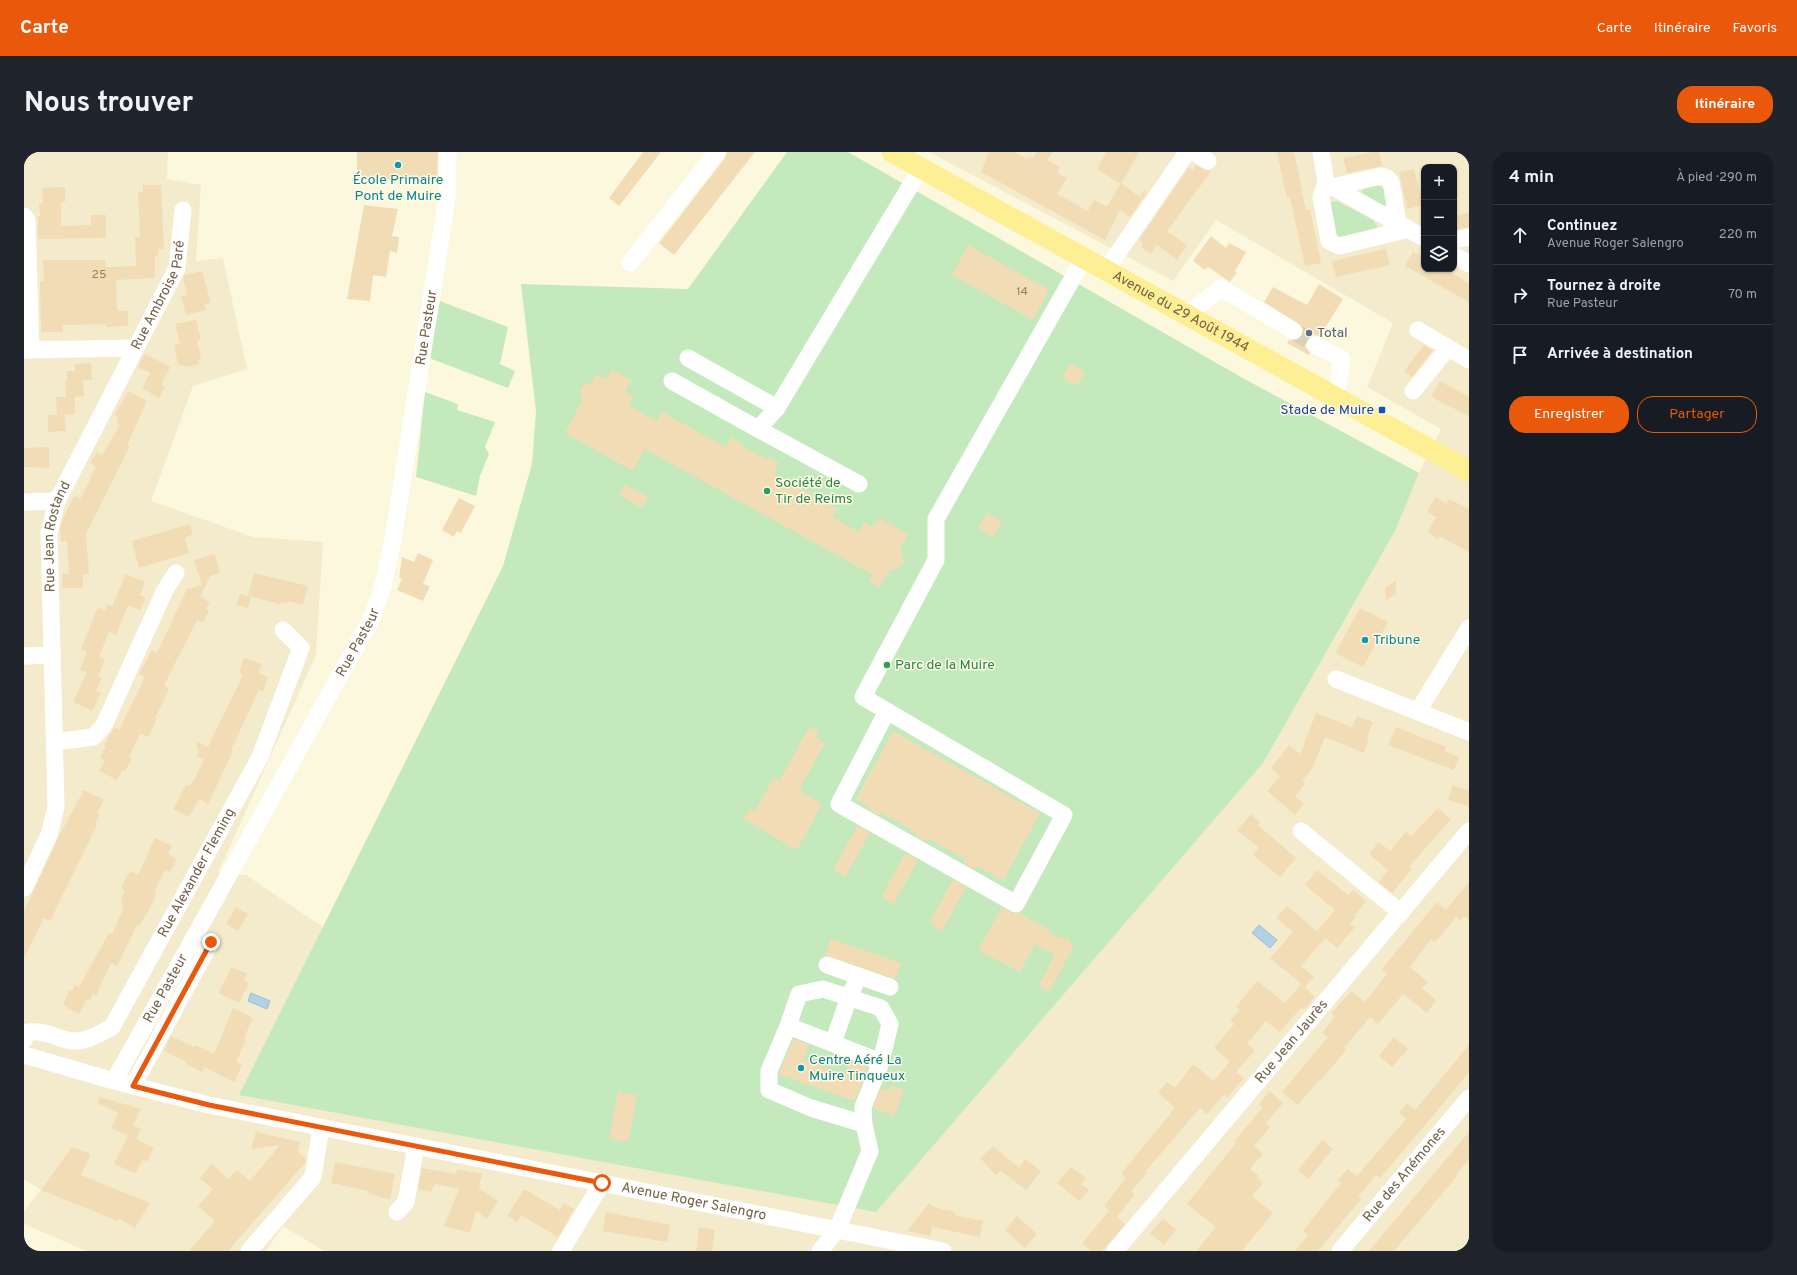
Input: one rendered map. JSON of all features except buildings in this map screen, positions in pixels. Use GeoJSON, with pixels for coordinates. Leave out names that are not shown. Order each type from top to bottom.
{"type":"FeatureCollection","features":[{"type":"Feature","properties":{"kind":"main road","name":"Avenue du 29 Août 1944"},"geometry":{"type":"LineString","coordinates":[[892,152],[1469,471]]}},
{"type":"Feature","properties":{"kind":"street","name":"Rue Pasteur"},"geometry":{"type":"LineString","coordinates":[[133,1086],[190,963],[372,618],[383,586],[393,539],[446,206],[448,152]]}},
{"type":"Feature","properties":{"kind":"street"},"geometry":{"type":"LineString","coordinates":[[630,263],[717,152]]}},
{"type":"Feature","properties":{"kind":"street"},"geometry":{"type":"LineString","coordinates":[[1106,270],[1186,154],[1194,152],[1208,161]]}},
{"type":"Feature","properties":{"kind":"street"},"geometry":{"type":"LineString","coordinates":[[1321,152],[1329,185],[1421,236]]}},
{"type":"Feature","properties":{"kind":"street"},"geometry":{"type":"LineString","coordinates":[[758,429],[777,408],[921,168]]}},
{"type":"Feature","properties":{"kind":"street"},"geometry":{"type":"LineString","coordinates":[[1381,176],[1387,178],[1390,182],[1403,226],[1339,246],[1332,244],[1329,241],[1321,197],[1329,185],[1381,176]]}},
{"type":"Feature","properties":{"kind":"street","name":"Rue Ambroise Paré"},"geometry":{"type":"LineString","coordinates":[[24,216],[27,220],[27,350],[134,348],[176,268],[183,210]]}},
{"type":"Feature","properties":{"kind":"street"},"geometry":{"type":"LineString","coordinates":[[1457,239],[1469,237]]}},
{"type":"Feature","properties":{"kind":"street"},"geometry":{"type":"LineString","coordinates":[[1457,257],[1469,264]]}},
{"type":"Feature","properties":{"kind":"street"},"geometry":{"type":"LineString","coordinates":[[887,711],[839,804],[1016,904],[1064,815],[887,711],[863,697],[936,560],[936,519],[1084,258]]}},
{"type":"Feature","properties":{"kind":"street"},"geometry":{"type":"LineString","coordinates":[[1187,315],[1221,288],[1294,331]]}},
{"type":"Feature","properties":{"kind":"street"},"geometry":{"type":"LineString","coordinates":[[1418,330],[1469,360]]}},
{"type":"Feature","properties":{"kind":"street"},"geometry":{"type":"LineString","coordinates":[[1315,345],[1342,359],[1336,397]]}},
{"type":"Feature","properties":{"kind":"street","name":"Rue Jean Rostand"},"geometry":{"type":"LineString","coordinates":[[24,888],[49,835],[56,807],[49,533],[57,501],[134,348]]}},
{"type":"Feature","properties":{"kind":"street"},"geometry":{"type":"LineString","coordinates":[[1413,391],[1448,348]]}},
{"type":"Feature","properties":{"kind":"street"},"geometry":{"type":"LineString","coordinates":[[688,358],[777,408]]}},
{"type":"Feature","properties":{"kind":"street"},"geometry":{"type":"LineString","coordinates":[[672,381],[859,484]]}},
{"type":"Feature","properties":{"kind":"street"},"geometry":{"type":"LineString","coordinates":[[24,502],[57,501]]}},
{"type":"Feature","properties":{"kind":"street"},"geometry":{"type":"LineString","coordinates":[[55,742],[93,737],[103,727],[165,590],[176,573]]}},
{"type":"Feature","properties":{"kind":"street"},"geometry":{"type":"LineString","coordinates":[[1418,711],[1469,628]]}},
{"type":"Feature","properties":{"kind":"street","name":"Rue Alexander Fleming"},"geometry":{"type":"LineString","coordinates":[[24,1040],[28,1032],[40,1031],[74,1041],[95,1036],[112,1027],[260,757],[301,648],[283,630]]}},
{"type":"Feature","properties":{"kind":"street"},"geometry":{"type":"LineString","coordinates":[[24,656],[52,655]]}},
{"type":"Feature","properties":{"kind":"street"},"geometry":{"type":"LineString","coordinates":[[1336,679],[1469,732]]}},
{"type":"Feature","properties":{"kind":"street"},"geometry":{"type":"LineString","coordinates":[[1301,831],[1401,913]]}},
{"type":"Feature","properties":{"kind":"street","name":"Rue Jean Jaurès"},"geometry":{"type":"LineString","coordinates":[[1115,1251],[1469,831]]}},
{"type":"Feature","properties":{"kind":"street","name":"Rue Pasteur"},"geometry":{"type":"LineString","coordinates":[[114,1081],[190,963],[211,942]]}},
{"type":"Feature","properties":{"kind":"street"},"geometry":{"type":"LineString","coordinates":[[823,989],[830,966],[887,986],[881,1008]]}},
{"type":"Feature","properties":{"kind":"street"},"geometry":{"type":"LineString","coordinates":[[833,1043],[849,998],[859,976]]}},
{"type":"Feature","properties":{"kind":"street"},"geometry":{"type":"LineString","coordinates":[[820,1251],[837,1230],[870,1151],[864,1124],[863,1107],[881,1062],[890,1024],[881,1008],[823,989],[799,994],[788,1026],[769,1071],[769,1090],[811,1108],[864,1124]]}},
{"type":"Feature","properties":{"kind":"street"},"geometry":{"type":"LineString","coordinates":[[788,1026],[881,1062]]}},
{"type":"Feature","properties":{"kind":"street","name":"Avenue Roger Salengro"},"geometry":{"type":"LineString","coordinates":[[24,1054],[114,1081],[209,1105],[943,1251]]}},
{"type":"Feature","properties":{"kind":"street","name":"Rue des Anémones"},"geometry":{"type":"LineString","coordinates":[[1340,1251],[1469,1098]]}},
{"type":"Feature","properties":{"kind":"street"},"geometry":{"type":"LineString","coordinates":[[249,1251],[313,1177],[321,1128]]}},
{"type":"Feature","properties":{"kind":"street"},"geometry":{"type":"LineString","coordinates":[[397,1212],[406,1202],[416,1146]]}},
{"type":"Feature","properties":{"kind":"street"},"geometry":{"type":"LineString","coordinates":[[561,1251],[602,1183]]}},
{"type":"Feature","properties":{"kind":"shaded area"},"geometry":{"type":"Polygon","coordinates":[[[24,152],[168,152],[167,179],[201,185],[196,261],[223,258],[247,369],[193,386],[151,501],[253,537],[323,542],[316,655],[218,873],[246,875],[323,927],[240,1095],[1396,529],[1419,473],[1441,429],[1367,387],[1393,323],[1216,220],[1173,281],[929,152],[1469,152],[1469,1251],[324,1251],[283,1226],[266,1251],[86,1251],[24,1224],[24,1211],[41,1190],[24,1179],[24,152]]]}},
{"type":"Feature","properties":{"kind":"green space","name":"Parc de la Muire"},"geometry":{"type":"Polygon","coordinates":[[[787,152],[848,152],[1241,377],[1419,473],[1396,529],[1263,763],[876,1212],[239,1095],[503,566],[532,464],[536,411],[521,284],[688,289],[787,152]]]}},
{"type":"Feature","properties":{"kind":"green space"},"geometry":{"type":"Polygon","coordinates":[[[1378,185],[1384,189],[1387,201],[1385,206],[1379,207],[1362,197],[1361,193],[1364,188],[1378,185]]]}},
{"type":"Feature","properties":{"kind":"green space"},"geometry":{"type":"Polygon","coordinates":[[[1337,201],[1373,220],[1377,226],[1374,232],[1341,239],[1331,234],[1329,202],[1337,201]]]}},
{"type":"Feature","properties":{"kind":"green space"},"geometry":{"type":"Polygon","coordinates":[[[440,301],[508,327],[500,364],[515,371],[508,388],[429,358],[440,301]]]}},
{"type":"Feature","properties":{"kind":"green space"},"geometry":{"type":"Polygon","coordinates":[[[425,392],[458,404],[457,410],[495,422],[485,447],[489,454],[480,476],[476,496],[416,477],[425,392]]]}},
{"type":"Feature","properties":{"kind":"water"},"geometry":{"type":"Polygon","coordinates":[[[1259,925],[1277,940],[1270,948],[1252,933],[1259,925]]]}},
{"type":"Feature","properties":{"kind":"water"},"geometry":{"type":"Polygon","coordinates":[[[251,993],[270,1001],[267,1009],[248,1001],[251,993]]]}},
{"type":"Feature","properties":{"kind":"tunnel"},"geometry":{"type":"LineString","coordinates":[[1294,331],[1315,345]]}},
{"type":"Feature","properties":{"kind":"place","name":"École Primaire Pont de Muire"},"geometry":{"type":"Point","coordinates":[398,165]}},
{"type":"Feature","properties":{"kind":"place","name":"Total"},"geometry":{"type":"Point","coordinates":[1309,333]}},
{"type":"Feature","properties":{"kind":"place","name":"Stade de Muire"},"geometry":{"type":"Point","coordinates":[1382,410]}},
{"type":"Feature","properties":{"kind":"place","name":"Société de Tir de Reims"},"geometry":{"type":"Point","coordinates":[767,491]}},
{"type":"Feature","properties":{"kind":"place","name":"Tribune"},"geometry":{"type":"Point","coordinates":[1365,640]}},
{"type":"Feature","properties":{"kind":"place","name":"Parc de la Muire"},"geometry":{"type":"Point","coordinates":[887,665]}},
{"type":"Feature","properties":{"kind":"place","name":"Centre Aéré La Muire Tinqueux"},"geometry":{"type":"Point","coordinates":[801,1068]}},
{"type":"Feature","properties":{"kind":"route"},"geometry":{"type":"LineString","coordinates":[[211,942],[133,1086],[209,1105],[602,1183]]}}]}
